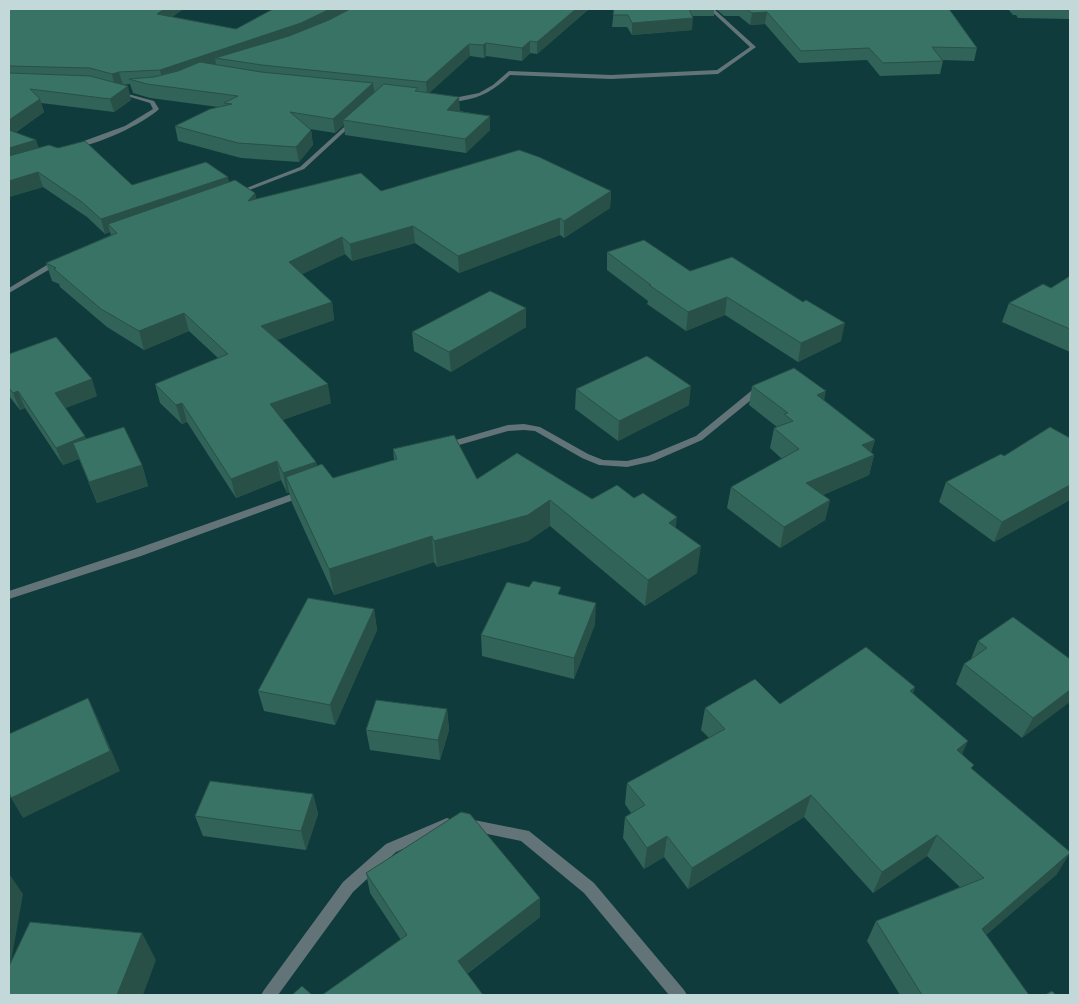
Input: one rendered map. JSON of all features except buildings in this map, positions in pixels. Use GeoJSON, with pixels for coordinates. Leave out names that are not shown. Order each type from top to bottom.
{"type":"FeatureCollection","features":[{"type":"Feature","properties":{"kind":"street"},"geometry":{"type":"LineString","coordinates":[[442,100],[468,99],[495,88],[509,73],[611,77],[718,72],[753,47],[711,9]]}},
{"type":"Feature","properties":{"kind":"street"},"geometry":{"type":"LineString","coordinates":[[70,148],[121,130],[143,120],[156,109],[152,102],[111,89],[131,89]]}},
{"type":"Feature","properties":{"kind":"street"},"geometry":{"type":"LineString","coordinates":[[226,197],[302,168],[362,113]]}},
{"type":"Feature","properties":{"kind":"street"},"geometry":{"type":"LineString","coordinates":[[9,291],[69,256]]}},
{"type":"Feature","properties":{"kind":"street"},"geometry":{"type":"LineString","coordinates":[[432,449],[508,428],[524,427],[536,429],[585,456],[602,463],[627,464],[651,459],[699,438],[761,388]]}},
{"type":"Feature","properties":{"kind":"street"},"geometry":{"type":"LineString","coordinates":[[9,595],[137,553],[310,490]]}},
{"type":"Feature","properties":{"kind":"street"},"geometry":{"type":"LineString","coordinates":[[269,995],[348,887],[391,848],[452,822],[524,835],[589,888],[679,995]]}}]}
